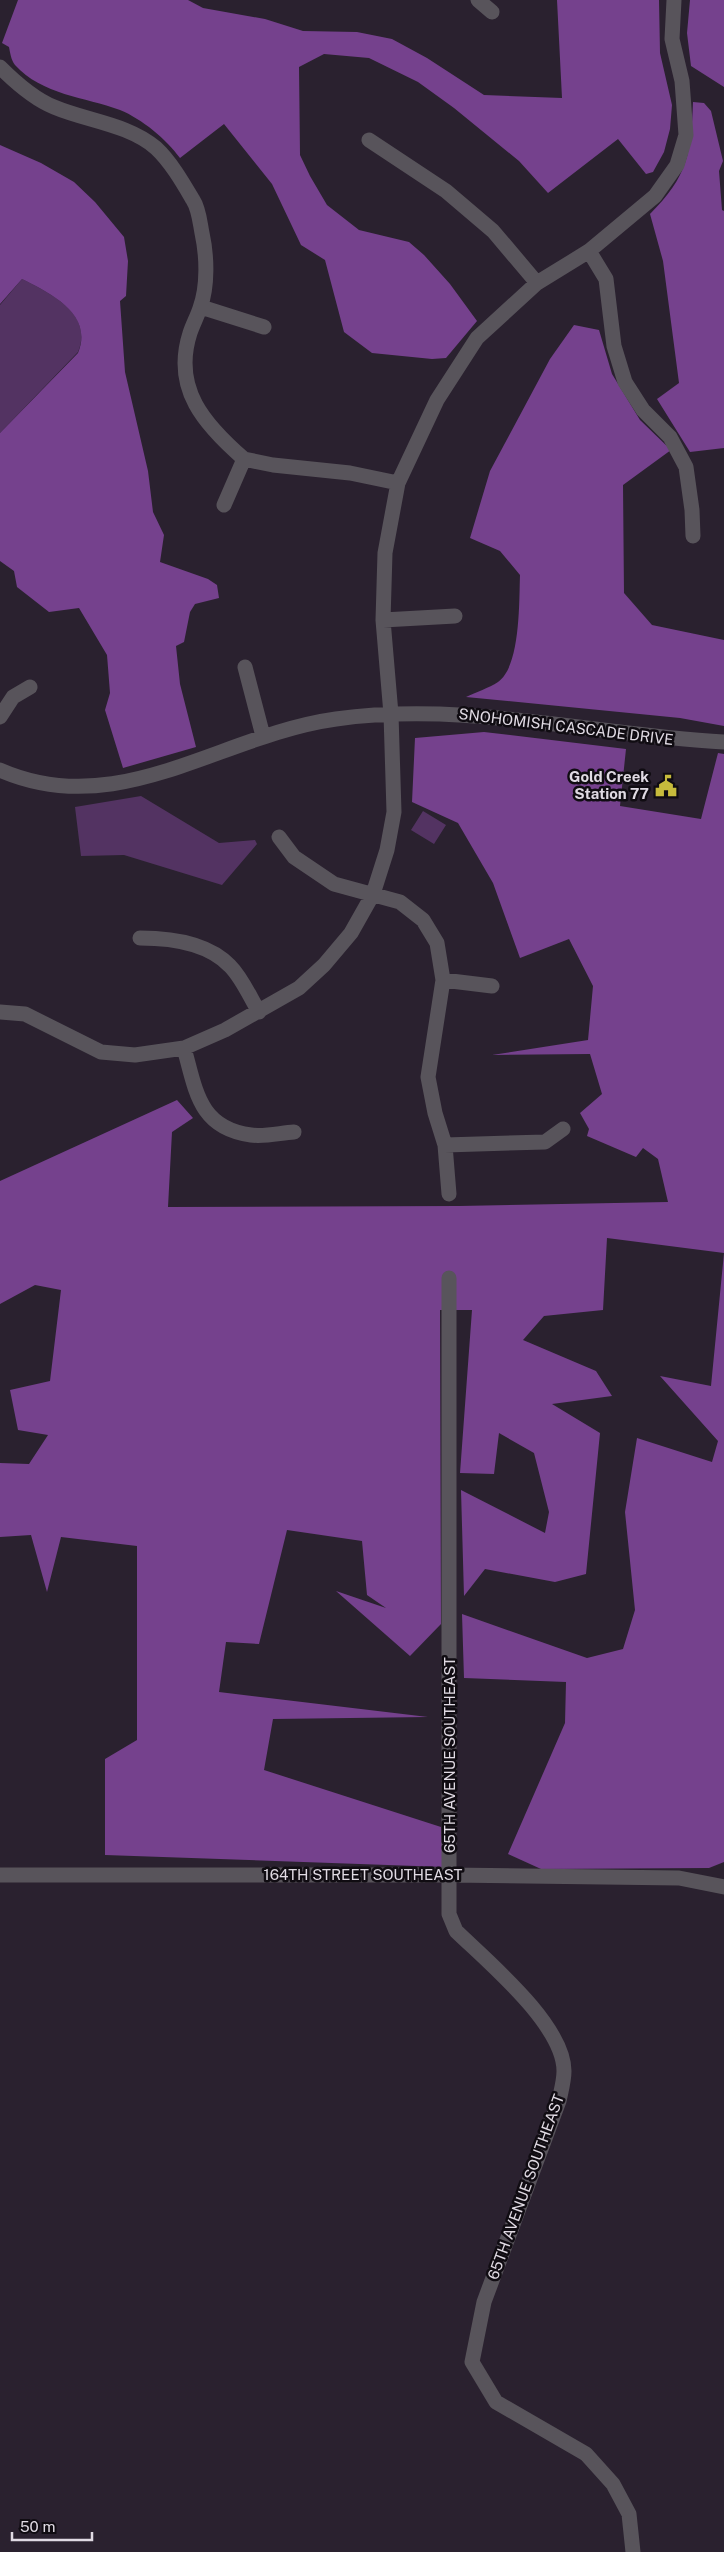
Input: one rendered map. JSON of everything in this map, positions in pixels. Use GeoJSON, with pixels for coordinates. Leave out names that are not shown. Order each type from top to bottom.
{"type":"FeatureCollection","features":[{"type":"Feature","properties":{"kind":"street"},"geometry":{"type":"LineString","coordinates":[[478,0],[492,12]]}},
{"type":"Feature","properties":{"kind":"street"},"geometry":{"type":"LineString","coordinates":[[0,1012],[25,1014],[101,1052],[135,1055],[184,1048],[226,1030],[299,988],[324,965],[351,933],[372,894],[387,850],[394,812],[391,714],[384,620],[385,553],[398,483],[437,400],[477,338],[537,283],[589,250],[655,196],[677,165],[686,135],[682,81],[672,39],[674,0]]}},
{"type":"Feature","properties":{"kind":"street"},"geometry":{"type":"LineString","coordinates":[[0,67],[18,84],[52,107],[132,133],[156,148],[195,203],[205,246],[206,271],[201,307],[190,333],[185,356],[187,386],[198,410],[216,435],[244,459],[273,465],[350,473],[398,483]]}},
{"type":"Feature","properties":{"kind":"street"},"geometry":{"type":"LineString","coordinates":[[369,140],[446,191],[493,232],[537,283]]}},
{"type":"Feature","properties":{"kind":"street"},"geometry":{"type":"LineString","coordinates":[[589,250],[606,279],[614,346],[625,382],[643,410],[670,437],[686,467],[692,510],[693,536]]}},
{"type":"Feature","properties":{"kind":"street"},"geometry":{"type":"LineString","coordinates":[[201,307],[264,327]]}},
{"type":"Feature","properties":{"kind":"street"},"geometry":{"type":"LineString","coordinates":[[224,505],[244,459]]}},
{"type":"Feature","properties":{"kind":"street"},"geometry":{"type":"LineString","coordinates":[[384,620],[455,616]]}},
{"type":"Feature","properties":{"kind":"street"},"geometry":{"type":"LineString","coordinates":[[245,668],[263,736]]}},
{"type":"Feature","properties":{"kind":"street"},"geometry":{"type":"LineString","coordinates":[[0,717],[13,697],[30,686]]}},
{"type":"Feature","properties":{"kind":"street","name":"SNOHOMISH CASCADE DRIVE"},"geometry":{"type":"LineString","coordinates":[[0,770],[51,785],[102,786],[131,782],[159,774],[263,736],[334,719],[391,714],[489,715],[637,736],[724,742]]}},
{"type":"Feature","properties":{"kind":"street"},"geometry":{"type":"LineString","coordinates":[[279,837],[294,857],[334,884],[400,902],[423,920],[437,943],[443,980],[428,1077],[445,1145],[449,1194]]}},
{"type":"Feature","properties":{"kind":"street"},"geometry":{"type":"LineString","coordinates":[[140,938],[167,938],[203,949],[230,966],[259,1012]]}},
{"type":"Feature","properties":{"kind":"street"},"geometry":{"type":"LineString","coordinates":[[443,980],[492,986]]}},
{"type":"Feature","properties":{"kind":"street"},"geometry":{"type":"LineString","coordinates":[[184,1048],[198,1096],[207,1114],[223,1129],[252,1136],[294,1132]]}},
{"type":"Feature","properties":{"kind":"street"},"geometry":{"type":"LineString","coordinates":[[445,1145],[545,1142],[562,1128]]}},
{"type":"Feature","properties":{"kind":"street","name":"65TH AVENUE SOUTHEAST"},"geometry":{"type":"LineString","coordinates":[[449,1278],[449,1914],[456,1931],[534,2009],[554,2036],[564,2069],[559,2101],[484,2302],[472,2362],[496,2402],[586,2454],[613,2484],[629,2514],[633,2552]]}},
{"type":"Feature","properties":{"kind":"street","name":"164TH STREET SOUTHEAST"},"geometry":{"type":"LineString","coordinates":[[0,1876],[450,1875],[679,1878],[724,1887]]}},
{"type":"Feature","properties":{"kind":"shaded area"},"geometry":{"type":"Polygon","coordinates":[[[18,0],[188,0],[203,8],[265,19],[303,31],[357,32],[392,39],[427,58],[484,95],[562,98],[557,0],[659,0],[660,53],[672,105],[670,129],[664,152],[653,172],[646,174],[618,139],[548,193],[519,161],[454,108],[418,82],[369,58],[324,54],[299,67],[300,155],[327,205],[359,230],[409,242],[424,255],[450,284],[477,321],[446,358],[432,359],[372,353],[344,332],[325,260],[301,245],[272,184],[224,124],[180,158],[153,130],[128,114],[64,94],[38,83],[15,65],[9,47],[2,43],[18,0]]]}},
{"type":"Feature","properties":{"kind":"shaded area"},"geometry":{"type":"Polygon","coordinates":[[[690,0],[724,0],[724,87],[691,66],[687,33],[690,0]]]}},
{"type":"Feature","properties":{"kind":"shaded area"},"geometry":{"type":"Polygon","coordinates":[[[693,102],[704,103],[711,111],[723,161],[719,171],[722,210],[724,211],[724,448],[690,452],[657,399],[679,383],[663,261],[650,214],[672,188],[680,176],[685,163],[691,136],[693,102]]]}},
{"type":"Feature","properties":{"kind":"shaded area"},"geometry":{"type":"Polygon","coordinates":[[[0,145],[41,163],[74,182],[95,202],[124,237],[128,261],[126,296],[120,301],[125,372],[148,471],[153,512],[164,535],[160,562],[208,579],[217,585],[219,598],[195,604],[190,612],[184,642],[176,646],[180,684],[196,747],[123,768],[105,710],[110,693],[107,655],[79,608],[49,612],[17,587],[14,571],[0,561],[0,433],[78,353],[81,339],[80,327],[75,316],[56,298],[22,279],[0,304],[0,145]]]}},
{"type":"Feature","properties":{"kind":"shaded area"},"geometry":{"type":"Polygon","coordinates":[[[22,279],[45,291],[66,306],[75,316],[80,327],[81,339],[78,352],[0,433],[0,305],[22,279]]]}},
{"type":"Feature","properties":{"kind":"shaded area"},"geometry":{"type":"Polygon","coordinates":[[[574,325],[599,330],[612,374],[640,420],[671,450],[623,485],[624,593],[652,625],[724,640],[724,726],[680,718],[466,697],[498,682],[506,674],[515,648],[520,575],[500,551],[470,538],[490,471],[550,359],[574,325]]]}},
{"type":"Feature","properties":{"kind":"shaded area"},"geometry":{"type":"Polygon","coordinates":[[[484,732],[626,749],[620,806],[701,819],[718,753],[724,754],[724,1253],[607,1238],[603,1310],[544,1316],[523,1340],[596,1371],[612,1396],[552,1404],[600,1433],[586,1574],[555,1582],[485,1569],[464,1596],[461,1490],[545,1533],[549,1512],[534,1453],[499,1433],[494,1474],[460,1473],[472,1310],[440,1310],[441,1624],[410,1656],[336,1591],[386,1608],[367,1595],[362,1541],[287,1530],[259,1644],[226,1642],[219,1692],[428,1717],[273,1719],[264,1770],[441,1827],[444,1867],[105,1855],[105,1759],[137,1740],[137,1546],[61,1537],[47,1592],[31,1535],[0,1537],[0,1463],[29,1464],[48,1435],[18,1430],[10,1390],[50,1381],[61,1290],[35,1285],[0,1304],[0,1181],[177,1100],[193,1118],[172,1132],[168,1207],[459,1206],[668,1202],[658,1159],[643,1148],[636,1157],[587,1136],[589,1129],[580,1113],[602,1094],[590,1054],[492,1055],[588,1040],[593,986],[569,939],[520,958],[493,883],[458,823],[412,802],[415,738],[484,732]]]}},
{"type":"Feature","properties":{"kind":"shaded area"},"geometry":{"type":"Polygon","coordinates":[[[141,796],[219,843],[255,840],[257,844],[222,885],[124,855],[81,856],[75,807],[141,796]]]}},
{"type":"Feature","properties":{"kind":"shaded area"},"geometry":{"type":"Polygon","coordinates":[[[423,811],[446,825],[434,844],[411,830],[423,811]]]}},
{"type":"Feature","properties":{"kind":"shaded area"},"geometry":{"type":"Polygon","coordinates":[[[724,1253],[724,1862],[709,1868],[541,1869],[508,1854],[565,1723],[566,1682],[464,1678],[462,1614],[587,1658],[623,1649],[635,1610],[625,1512],[637,1438],[712,1462],[718,1441],[660,1376],[711,1386],[724,1253]]]}},
{"type":"Feature","properties":{"kind":"place","name":"Gold Creek Station 77"},"geometry":{"type":"Point","coordinates":[666,786]}}]}
